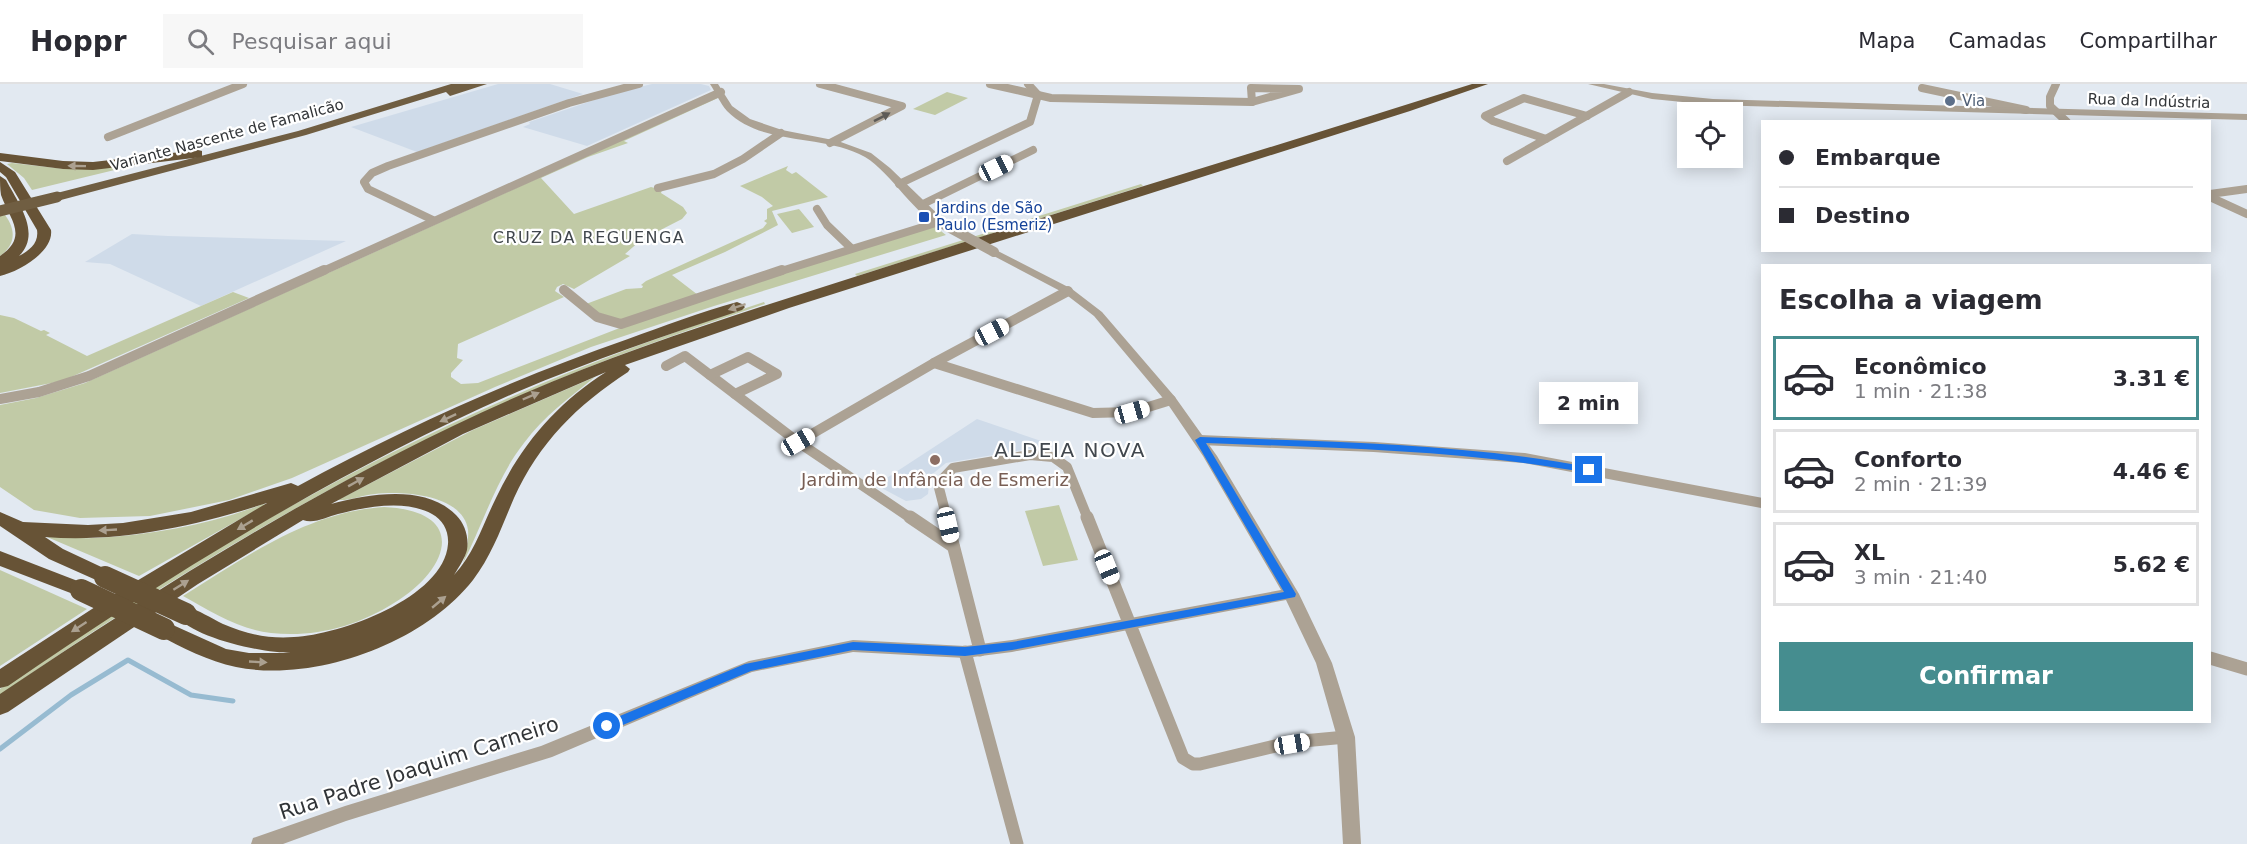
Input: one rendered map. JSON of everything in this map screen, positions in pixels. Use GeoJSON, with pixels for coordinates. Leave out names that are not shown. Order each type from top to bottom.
{"type":"FeatureCollection","features":[{"type":"Feature","properties":{"kind":"highway"},"geometry":{"type":"LineString","coordinates":[[353,112],[431,84]]}},
{"type":"Feature","properties":{"kind":"highway","name":"Variante Nascente de Famalicão"},"geometry":{"type":"LineString","coordinates":[[0,212],[56,194],[446,84]]}},
{"type":"Feature","properties":{"kind":"highway","name":"Variante Nascente de Famalicão"},"geometry":{"type":"LineString","coordinates":[[0,204],[56,194],[331,125],[460,84]]}},
{"type":"Feature","properties":{"kind":"highway"},"geometry":{"type":"LineString","coordinates":[[331,125],[482,84]]}},
{"type":"Feature","properties":{"kind":"highway"},"geometry":{"type":"LineString","coordinates":[[19,528],[62,531],[115,530],[182,520],[259,500],[351,465],[510,390],[642,338],[1454,84]]}},
{"type":"Feature","properties":{"kind":"highway"},"geometry":{"type":"LineString","coordinates":[[0,558],[81,590],[201,649],[223,656],[249,662],[280,663],[307,660],[344,651],[403,627],[435,605],[464,577],[483,548],[521,466],[551,423],[599,383],[665,356],[996,236],[1483,84]]}},
{"type":"Feature","properties":{"kind":"highway"},"geometry":{"type":"LineString","coordinates":[[0,157],[63,165],[93,166],[198,154]]}},
{"type":"Feature","properties":{"kind":"highway"},"geometry":{"type":"LineString","coordinates":[[0,166],[11,175],[44,230],[45,237],[36,252],[0,272]]}},
{"type":"Feature","properties":{"kind":"highway"},"geometry":{"type":"LineString","coordinates":[[0,180],[23,230],[23,239],[17,250],[0,263]]}},
{"type":"Feature","properties":{"kind":"highway"},"geometry":{"type":"LineString","coordinates":[[0,706],[146,607],[372,473],[547,389],[665,356]]}},
{"type":"Feature","properties":{"kind":"highway"},"geometry":{"type":"LineString","coordinates":[[0,680],[184,561],[351,465]]}},
{"type":"Feature","properties":{"kind":"highway"},"geometry":{"type":"LineString","coordinates":[[0,518],[19,528],[56,554],[228,635],[250,642],[285,646],[326,641],[372,626],[405,608],[435,585],[453,561],[457,550],[456,533],[450,518],[436,508],[418,502],[380,501],[348,506],[314,515],[269,532]]}},
{"type":"Feature","properties":{"kind":"street"},"geometry":{"type":"LineString","coordinates":[[108,137],[243,84]]}},
{"type":"Feature","properties":{"kind":"street"},"geometry":{"type":"LineString","coordinates":[[433,220],[368,189],[364,182],[372,173],[388,166],[569,104],[639,84]]}},
{"type":"Feature","properties":{"kind":"street"},"geometry":{"type":"LineString","coordinates":[[820,84],[902,106],[830,143]]}},
{"type":"Feature","properties":{"kind":"street"},"geometry":{"type":"LineString","coordinates":[[990,84],[1051,98],[1251,102],[1299,89],[1251,88],[1251,102]]}},
{"type":"Feature","properties":{"kind":"street"},"geometry":{"type":"LineString","coordinates":[[1004,87],[1018,84]]}},
{"type":"Feature","properties":{"kind":"street"},"geometry":{"type":"LineString","coordinates":[[1028,84],[1038,94]]}},
{"type":"Feature","properties":{"kind":"street","name":"Rua da Indústria"},"geometry":{"type":"LineString","coordinates":[[1592,84],[1629,92],[1713,102],[2247,117]]}},
{"type":"Feature","properties":{"kind":"street"},"geometry":{"type":"LineString","coordinates":[[2056,84],[2050,92],[2049,105],[2051,111],[2064,120]]}},
{"type":"Feature","properties":{"kind":"street"},"geometry":{"type":"LineString","coordinates":[[0,399],[39,392],[89,376],[718,88],[724,102],[733,111],[757,125],[781,133],[830,143],[870,156],[941,223],[1068,291],[1098,314],[1171,400],[1200,440],[1291,594],[1324,663],[1346,737],[1352,844]]}},
{"type":"Feature","properties":{"kind":"street"},"geometry":{"type":"LineString","coordinates":[[1922,88],[2032,111]]}},
{"type":"Feature","properties":{"kind":"street"},"geometry":{"type":"LineString","coordinates":[[1507,161],[1629,92]]}},
{"type":"Feature","properties":{"kind":"street"},"geometry":{"type":"LineString","coordinates":[[899,184],[1030,122],[1038,94]]}},
{"type":"Feature","properties":{"kind":"street"},"geometry":{"type":"LineString","coordinates":[[1546,139],[1493,121],[1485,116],[1524,98],[1587,116]]}},
{"type":"Feature","properties":{"kind":"street"},"geometry":{"type":"LineString","coordinates":[[658,188],[714,174],[743,159],[781,133]]}},
{"type":"Feature","properties":{"kind":"street"},"geometry":{"type":"LineString","coordinates":[[921,205],[1033,150]]}},
{"type":"Feature","properties":{"kind":"street"},"geometry":{"type":"LineString","coordinates":[[2211,196],[2247,189]]}},
{"type":"Feature","properties":{"kind":"street"},"geometry":{"type":"LineString","coordinates":[[2211,196],[2247,214]]}},
{"type":"Feature","properties":{"kind":"street"},"geometry":{"type":"LineString","coordinates":[[817,209],[828,225],[850,248]]}},
{"type":"Feature","properties":{"kind":"street"},"geometry":{"type":"LineString","coordinates":[[564,290],[590,312],[611,323],[621,324],[850,248],[941,223]]}},
{"type":"Feature","properties":{"kind":"street"},"geometry":{"type":"LineString","coordinates":[[798,442],[934,363],[1068,291]]}},
{"type":"Feature","properties":{"kind":"street"},"geometry":{"type":"LineString","coordinates":[[665,356],[685,356],[798,442],[952,546]]}},
{"type":"Feature","properties":{"kind":"street"},"geometry":{"type":"LineString","coordinates":[[710,375],[748,357],[777,374],[735,394]]}},
{"type":"Feature","properties":{"kind":"street"},"geometry":{"type":"LineString","coordinates":[[934,363],[1093,413],[1132,412],[1171,400]]}},
{"type":"Feature","properties":{"kind":"street"},"geometry":{"type":"LineString","coordinates":[[1200,440],[1374,447],[1524,458],[1761,502]]}},
{"type":"Feature","properties":{"kind":"street"},"geometry":{"type":"LineString","coordinates":[[1017,844],[938,484],[942,477],[953,468],[1030,455],[1053,457],[1068,467],[1183,758],[1187,762],[1200,764],[1292,744],[1346,737]]}},
{"type":"Feature","properties":{"kind":"street","name":"Rua Padre Joaquim Carneiro"},"geometry":{"type":"LineString","coordinates":[[260,844],[345,814],[546,752],[749,667],[853,646],[973,651],[1291,594]]}},
{"type":"Feature","properties":{"kind":"street"},"geometry":{"type":"LineString","coordinates":[[2211,658],[2247,669]]}},
{"type":"Feature","properties":{"kind":"shaded area"},"geometry":{"type":"Polygon","coordinates":[[[498,84],[550,84],[583,94],[417,152],[351,127],[498,84]]]}},
{"type":"Feature","properties":{"kind":"shaded area"},"geometry":{"type":"Polygon","coordinates":[[[652,84],[701,84],[709,86],[711,90],[587,146],[523,127],[530,124],[529,122],[615,93],[652,84]]]}},
{"type":"Feature","properties":{"kind":"shaded area"},"geometry":{"type":"Polygon","coordinates":[[[132,234],[346,241],[201,306],[110,264],[85,262],[132,234]]]}},
{"type":"Feature","properties":{"kind":"shaded area","name":"Jardim de Infância de Esmeriz"},"geometry":{"type":"Polygon","coordinates":[[[977,419],[1044,442],[1040,447],[946,463],[930,476],[928,494],[921,499],[906,501],[876,485],[977,419]]]}},
{"type":"Feature","properties":{"kind":"green space"},"geometry":{"type":"Polygon","coordinates":[[[947,92],[968,98],[935,115],[913,109],[947,92]]]}},
{"type":"Feature","properties":{"kind":"green space"},"geometry":{"type":"Polygon","coordinates":[[[718,98],[624,141],[628,143],[588,157],[541,178],[574,214],[651,187],[662,190],[661,193],[683,207],[687,213],[682,219],[641,240],[625,254],[630,256],[574,289],[563,284],[557,287],[555,291],[564,297],[458,344],[457,358],[463,360],[451,373],[451,377],[461,384],[478,383],[679,305],[933,225],[946,235],[714,306],[591,347],[495,387],[292,478],[229,500],[150,516],[80,518],[34,510],[0,487],[0,405],[36,398],[85,383],[718,98]]]}},
{"type":"Feature","properties":{"kind":"green space"},"geometry":{"type":"Polygon","coordinates":[[[7,164],[65,169],[127,167],[32,190],[24,178],[7,164]]]}},
{"type":"Feature","properties":{"kind":"green space"},"geometry":{"type":"Polygon","coordinates":[[[788,166],[786,170],[792,174],[796,172],[828,197],[772,211],[778,225],[725,252],[672,275],[698,295],[623,322],[598,313],[586,304],[626,289],[642,288],[641,285],[646,281],[763,228],[767,223],[764,221],[767,219],[767,209],[773,206],[762,197],[740,186],[788,166]]]}},
{"type":"Feature","properties":{"kind":"green space"},"geometry":{"type":"Polygon","coordinates":[[[1141,184],[1143,186],[857,276],[855,274],[1141,184]]]}},
{"type":"Feature","properties":{"kind":"green space"},"geometry":{"type":"Polygon","coordinates":[[[799,209],[814,227],[792,233],[777,214],[799,209]]]}},
{"type":"Feature","properties":{"kind":"green space"},"geometry":{"type":"Polygon","coordinates":[[[5,215],[11,226],[13,237],[9,247],[0,256],[0,216],[5,215]]]}},
{"type":"Feature","properties":{"kind":"green space"},"geometry":{"type":"Polygon","coordinates":[[[233,292],[249,298],[62,381],[0,393],[0,315],[14,318],[41,331],[44,330],[50,333],[46,335],[87,356],[233,292]]]}},
{"type":"Feature","properties":{"kind":"green space"},"geometry":{"type":"Polygon","coordinates":[[[764,302],[765,304],[645,346],[527,393],[390,458],[256,531],[191,570],[126,610],[0,695],[0,689],[183,569],[245,532],[373,462],[438,430],[568,373],[764,302]]]}},
{"type":"Feature","properties":{"kind":"green space"},"geometry":{"type":"Polygon","coordinates":[[[595,377],[548,416],[514,456],[463,563],[468,530],[464,518],[443,502],[430,497],[400,493],[375,494],[338,500],[473,430],[595,377]]]}},
{"type":"Feature","properties":{"kind":"green space"},"geometry":{"type":"Polygon","coordinates":[[[265,505],[139,576],[47,537],[94,538],[159,531],[222,518],[265,505]]]}},
{"type":"Feature","properties":{"kind":"green space"},"geometry":{"type":"Polygon","coordinates":[[[1059,505],[1078,560],[1043,566],[1025,511],[1059,505]]]}},
{"type":"Feature","properties":{"kind":"green space"},"geometry":{"type":"Polygon","coordinates":[[[384,507],[411,511],[430,519],[439,530],[442,544],[438,559],[428,575],[413,590],[366,618],[319,632],[271,633],[237,624],[183,596],[254,552],[303,527],[356,511],[384,507]]]}},
{"type":"Feature","properties":{"kind":"green space"},"geometry":{"type":"Polygon","coordinates":[[[0,570],[87,609],[0,666],[0,570]]]}},
{"type":"Feature","properties":{"kind":"waterway"},"geometry":{"type":"LineString","coordinates":[[0,749],[71,695],[128,660],[191,695],[233,701]]}},
{"type":"Feature","properties":{"kind":"place","name":"Via"},"geometry":{"type":"Point","coordinates":[1950,101]}},
{"type":"Feature","properties":{"kind":"place","name":"Jardins de São Paulo (Esmeriz)"},"geometry":{"type":"Point","coordinates":[924,217]}},
{"type":"Feature","properties":{"kind":"place","name":"Jardim de Infância de Esmeriz"},"geometry":{"type":"Point","coordinates":[935,460]}},
{"type":"Feature","properties":{"kind":"district","name":"CRUZ DA REGUENGA"},"geometry":{"type":"Point","coordinates":[589,237]}},
{"type":"Feature","properties":{"kind":"district","name":"ALDEIA NOVA"},"geometry":{"type":"Point","coordinates":[1070,450]}},
{"type":"Feature","properties":{"kind":"route"},"geometry":{"type":"LineString","coordinates":[[607,726],[749,667],[853,646],[965,652],[1012,646],[1291,594],[1200,440],[1374,447],[1524,458],[1589,470]]}}]}
